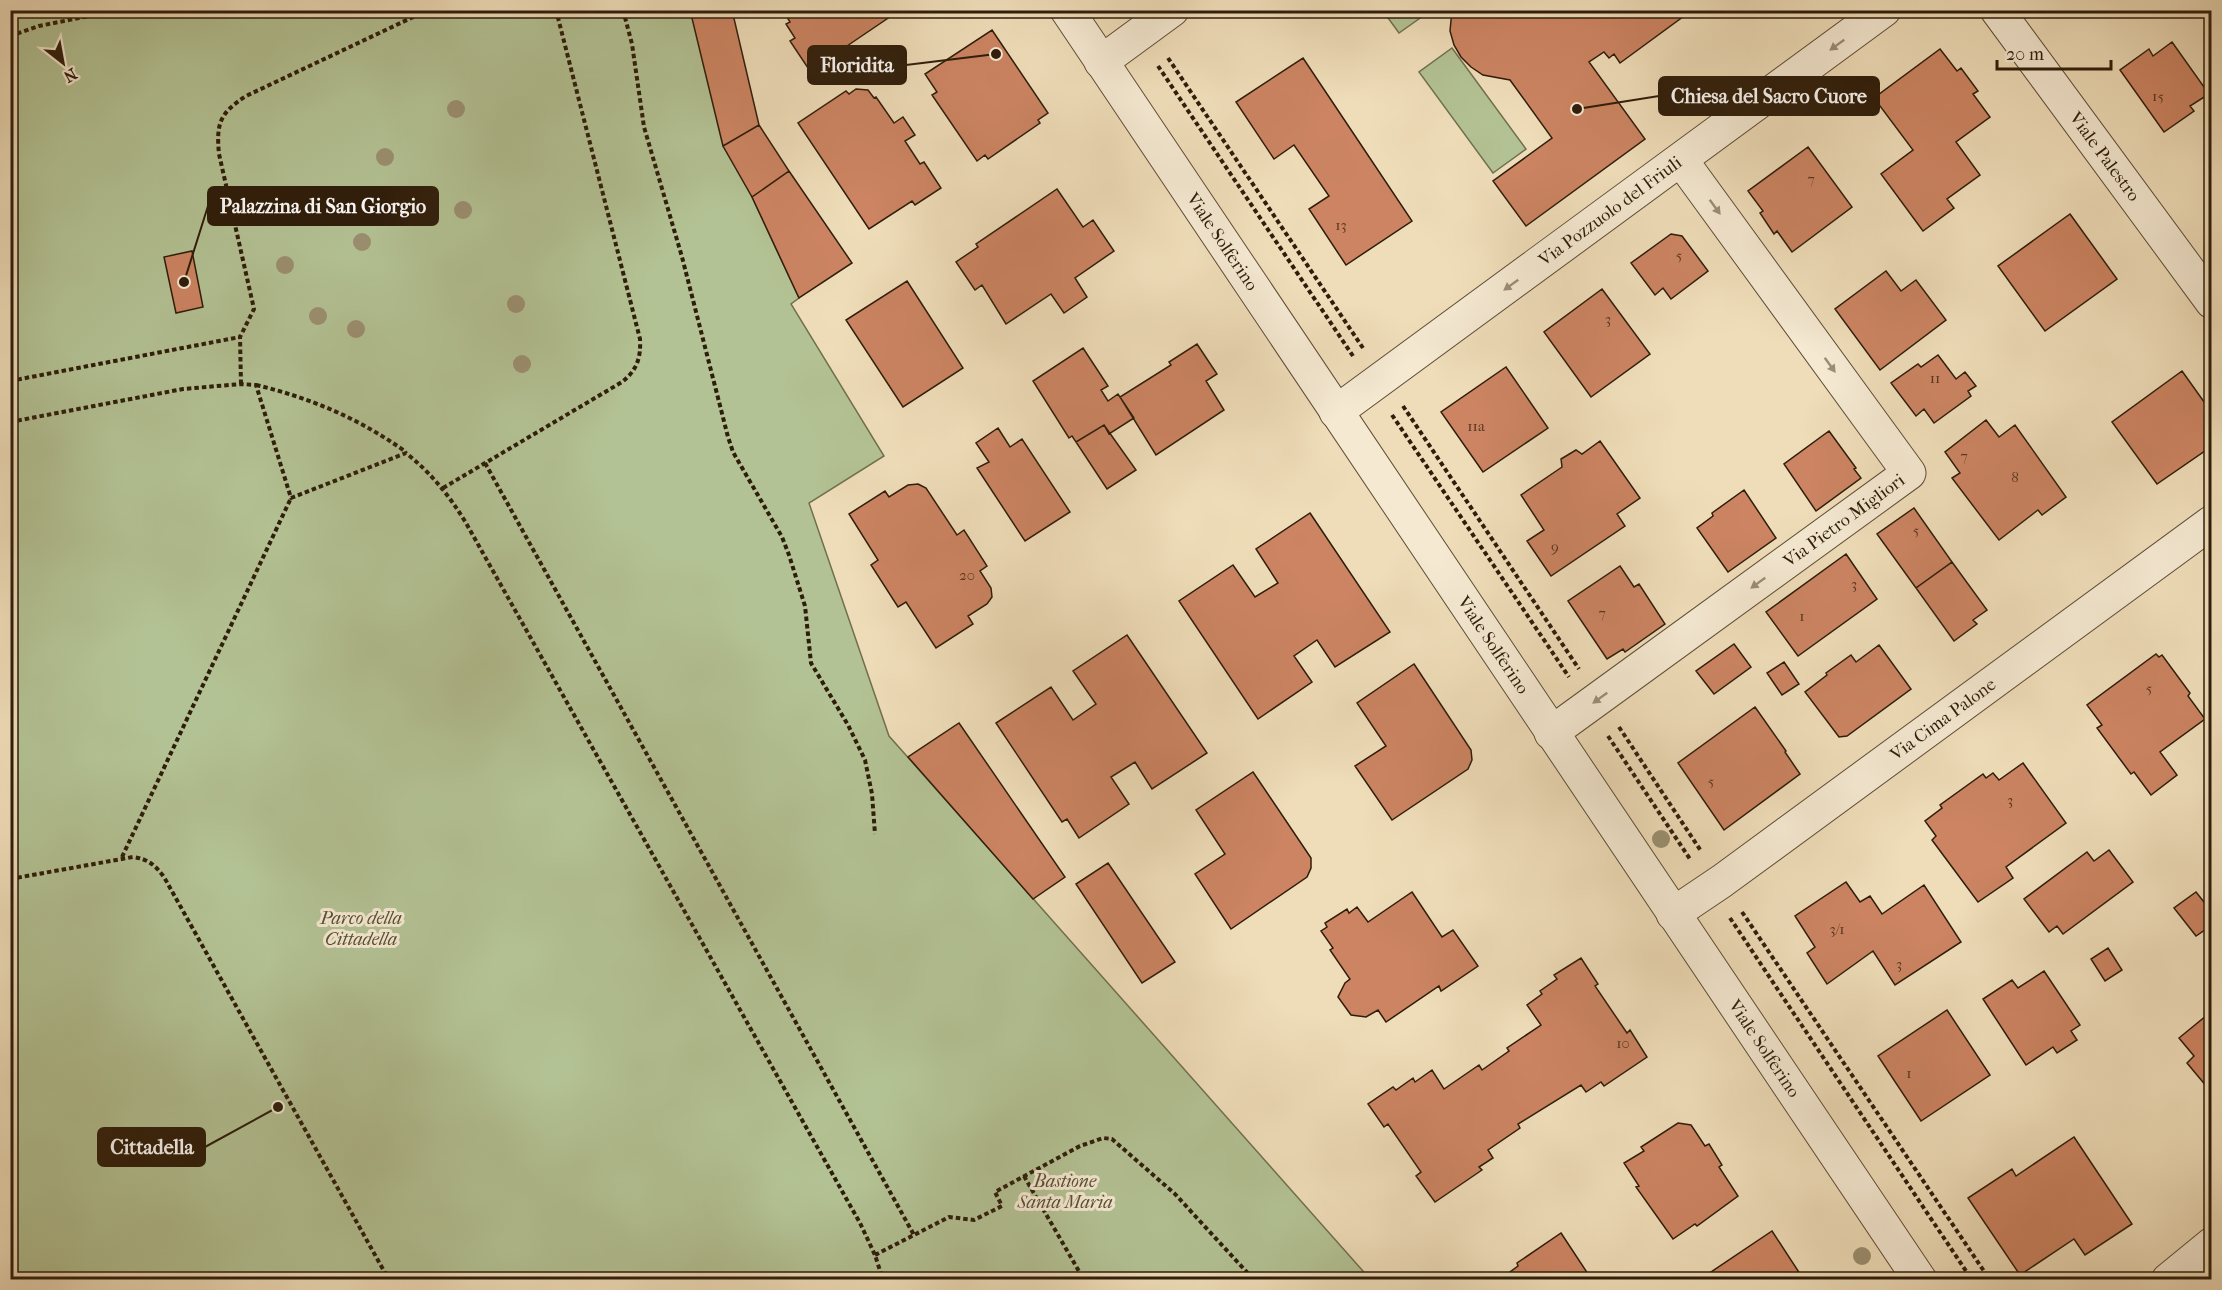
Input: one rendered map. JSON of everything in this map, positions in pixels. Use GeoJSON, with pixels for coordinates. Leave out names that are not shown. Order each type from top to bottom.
{"type":"FeatureCollection","features":[{"type":"Feature","properties":{"kind":"street","name":"Viale Solferino"},"geometry":{"type":"LineString","coordinates":[[1067,10],[1920,1280]]}},
{"type":"Feature","properties":{"kind":"street","name":"Via Pozzuolo del Friuli"},"geometry":{"type":"LineString","coordinates":[[1336,412],[1884,10]]}},
{"type":"Feature","properties":{"kind":"street","name":"Viale Palestro"},"geometry":{"type":"LineString","coordinates":[[1997,10],[2211,302]]}},
{"type":"Feature","properties":{"kind":"street"},"geometry":{"type":"LineString","coordinates":[[1101,62],[1152,25]]}},
{"type":"Feature","properties":{"kind":"street","name":"Via Pietro Migliori"},"geometry":{"type":"LineString","coordinates":[[1551,733],[1909,473],[1681,160]]}},
{"type":"Feature","properties":{"kind":"street","name":"Via Cima Palone"},"geometry":{"type":"LineString","coordinates":[[1673,915],[2211,522]]}},
{"type":"Feature","properties":{"kind":"street"},"geometry":{"type":"LineString","coordinates":[[2168,1280],[2211,1244]]}},
{"type":"Feature","properties":{"kind":"path"},"geometry":{"type":"LineString","coordinates":[[10,36],[39,26],[119,10]]}},
{"type":"Feature","properties":{"kind":"path"},"geometry":{"type":"LineString","coordinates":[[241,384],[240,337],[254,309],[219,154],[217,137],[219,124],[225,112],[246,96],[428,10]]}},
{"type":"Feature","properties":{"kind":"path"},"geometry":{"type":"LineString","coordinates":[[443,488],[622,382],[638,365],[640,339],[555,10]]}},
{"type":"Feature","properties":{"kind":"path"},"geometry":{"type":"LineString","coordinates":[[623,10],[632,44],[644,127],[682,257],[728,437],[733,452],[782,537],[793,565],[805,606],[811,663],[865,760],[872,794],[875,834]]}},
{"type":"Feature","properties":{"kind":"path"},"geometry":{"type":"LineString","coordinates":[[1152,25],[1378,382],[1716,885],[1989,1280]]}},
{"type":"Feature","properties":{"kind":"path"},"geometry":{"type":"LineString","coordinates":[[1152,25],[1378,382],[1716,885],[1972,1280]]}},
{"type":"Feature","properties":{"kind":"path"},"geometry":{"type":"LineString","coordinates":[[10,381],[240,337]]}},
{"type":"Feature","properties":{"kind":"path"},"geometry":{"type":"LineString","coordinates":[[122,858],[291,498],[256,385]]}},
{"type":"Feature","properties":{"kind":"path"},"geometry":{"type":"LineString","coordinates":[[10,422],[172,390],[204,386],[256,385],[303,398],[350,417],[406,453],[424,468],[443,488],[472,533],[848,1202],[875,1255],[884,1280]]}},
{"type":"Feature","properties":{"kind":"path"},"geometry":{"type":"LineString","coordinates":[[291,498],[406,453]]}},
{"type":"Feature","properties":{"kind":"path"},"geometry":{"type":"LineString","coordinates":[[485,463],[914,1235]]}},
{"type":"Feature","properties":{"kind":"path"},"geometry":{"type":"LineString","coordinates":[[10,879],[122,858],[145,859],[156,866],[389,1280]]}},
{"type":"Feature","properties":{"kind":"path"},"geometry":{"type":"LineString","coordinates":[[875,1255],[949,1217],[974,1220],[1002,1206],[995,1192],[1103,1138],[1119,1142],[1175,1194],[1254,1280]]}},
{"type":"Feature","properties":{"kind":"path"},"geometry":{"type":"LineString","coordinates":[[1023,1176],[1084,1280]]}},
{"type":"Feature","properties":{"kind":"green space","name":"Parco della Cittadella"},"geometry":{"type":"Polygon","coordinates":[[[10,11],[690,11],[752,197],[799,298],[791,304],[884,456],[809,503],[889,736],[1370,1279],[11,1279],[10,11]]]}},
{"type":"Feature","properties":{"kind":"green space"},"geometry":{"type":"Polygon","coordinates":[[[1383,11],[1430,11],[1399,33],[1383,11]]]}},
{"type":"Feature","properties":{"kind":"green space"},"geometry":{"type":"Polygon","coordinates":[[[1452,48],[1526,149],[1493,173],[1419,72],[1452,48]]]}},
{"type":"Feature","properties":{"kind":"building"},"geometry":{"type":"Polygon","coordinates":[[[690,10],[732,10],[759,125],[723,146],[690,10]]]}},
{"type":"Feature","properties":{"kind":"building"},"geometry":{"type":"Polygon","coordinates":[[[785,10],[900,10],[810,71],[790,41],[795,38],[786,24],[790,22],[785,10]]]}},
{"type":"Feature","properties":{"kind":"building"},"geometry":{"type":"Polygon","coordinates":[[[1452,10],[1680,10],[1684,16],[1620,63],[1614,54],[1609,58],[1604,52],[1589,62],[1645,139],[1526,226],[1493,181],[1552,138],[1510,80],[1483,75],[1461,57],[1450,31],[1452,10]]]}},
{"type":"Feature","properties":{"kind":"building"},"geometry":{"type":"Polygon","coordinates":[[[992,30],[1048,113],[1038,120],[1040,123],[988,159],[985,155],[977,161],[932,95],[937,92],[925,74],[992,30]]]}},
{"type":"Feature","properties":{"kind":"building"},"geometry":{"type":"Polygon","coordinates":[[[2172,42],[2209,94],[2190,106],[2194,111],[2164,132],[2120,70],[2149,49],[2153,56],[2172,42]]]}},
{"type":"Feature","properties":{"kind":"building"},"geometry":{"type":"Polygon","coordinates":[[[1940,49],[1957,71],[1961,68],[1978,91],[1973,94],[1990,117],[1956,142],[1980,175],[1947,199],[1954,208],[1923,231],[1881,174],[1913,150],[1874,98],[1940,49]]]}},
{"type":"Feature","properties":{"kind":"building"},"geometry":{"type":"Polygon","coordinates":[[[1303,58],[1412,221],[1346,265],[1309,209],[1329,196],[1294,145],[1274,159],[1236,102],[1303,58]]]}},
{"type":"Feature","properties":{"kind":"building"},"geometry":{"type":"Polygon","coordinates":[[[856,89],[868,90],[874,98],[876,97],[894,123],[903,117],[915,135],[905,141],[920,164],[924,162],[941,188],[915,205],[912,201],[869,229],[798,123],[846,91],[849,94],[856,89]]]}},
{"type":"Feature","properties":{"kind":"building"},"geometry":{"type":"Polygon","coordinates":[[[759,125],[789,171],[752,197],[723,146],[759,125]]]}},
{"type":"Feature","properties":{"kind":"building"},"geometry":{"type":"Polygon","coordinates":[[[1808,147],[1852,207],[1792,252],[1777,231],[1774,234],[1760,213],[1763,211],[1748,191],[1808,147]]]}},
{"type":"Feature","properties":{"kind":"building"},"geometry":{"type":"Polygon","coordinates":[[[789,171],[852,263],[799,298],[752,197],[789,171]]]}},
{"type":"Feature","properties":{"kind":"building"},"geometry":{"type":"Polygon","coordinates":[[[1057,189],[1083,227],[1093,220],[1114,251],[1075,278],[1087,297],[1064,313],[1051,294],[1006,324],[982,285],[975,290],[956,262],[978,247],[976,244],[1057,189]]]}},
{"type":"Feature","properties":{"kind":"building"},"geometry":{"type":"Polygon","coordinates":[[[2070,214],[2117,279],[2045,331],[1998,266],[2070,214]]]}},
{"type":"Feature","properties":{"kind":"building"},"geometry":{"type":"Polygon","coordinates":[[[1671,234],[1682,236],[1708,271],[1671,299],[1663,288],[1655,295],[1631,263],[1671,234]]]}},
{"type":"Feature","properties":{"kind":"building"},"geometry":{"type":"Polygon","coordinates":[[[192,251],[203,307],[176,313],[164,257],[192,251]]]}},
{"type":"Feature","properties":{"kind":"building"},"geometry":{"type":"Polygon","coordinates":[[[1886,271],[1901,291],[1916,280],[1946,320],[1880,370],[1835,309],[1886,271]]]}},
{"type":"Feature","properties":{"kind":"building"},"geometry":{"type":"Polygon","coordinates":[[[907,281],[963,368],[903,407],[846,320],[907,281]]]}},
{"type":"Feature","properties":{"kind":"building"},"geometry":{"type":"Polygon","coordinates":[[[1602,289],[1650,354],[1591,397],[1544,332],[1602,289]]]}},
{"type":"Feature","properties":{"kind":"building"},"geometry":{"type":"Polygon","coordinates":[[[1197,344],[1217,374],[1206,381],[1224,410],[1156,455],[1120,397],[1171,365],[1169,362],[1197,344]]]}},
{"type":"Feature","properties":{"kind":"building"},"geometry":{"type":"Polygon","coordinates":[[[1083,348],[1108,386],[1101,390],[1108,401],[1118,394],[1134,418],[1109,434],[1104,425],[1076,442],[1072,436],[1069,438],[1033,381],[1083,348]]]}},
{"type":"Feature","properties":{"kind":"building"},"geometry":{"type":"Polygon","coordinates":[[[1938,355],[1956,379],[1965,372],[1976,386],[1968,391],[1971,396],[1934,423],[1924,409],[1916,416],[1891,383],[1918,364],[1921,367],[1938,355]]]}},
{"type":"Feature","properties":{"kind":"building"},"geometry":{"type":"Polygon","coordinates":[[[1506,367],[1548,428],[1483,472],[1441,412],[1506,367]]]}},
{"type":"Feature","properties":{"kind":"building"},"geometry":{"type":"Polygon","coordinates":[[[2182,371],[2212,413],[2212,446],[2157,484],[2112,422],[2182,371]]]}},
{"type":"Feature","properties":{"kind":"building"},"geometry":{"type":"Polygon","coordinates":[[[1986,420],[1999,437],[2015,425],[2066,497],[2042,515],[2038,510],[1999,540],[1952,478],[1960,473],[1945,452],[1986,420]]]}},
{"type":"Feature","properties":{"kind":"building"},"geometry":{"type":"Polygon","coordinates":[[[1104,425],[1136,470],[1107,489],[1076,442],[1104,425]]]}},
{"type":"Feature","properties":{"kind":"building"},"geometry":{"type":"Polygon","coordinates":[[[998,428],[1010,447],[1022,439],[1070,512],[1025,541],[977,468],[989,462],[976,443],[998,428]]]}},
{"type":"Feature","properties":{"kind":"building"},"geometry":{"type":"Polygon","coordinates":[[[1829,431],[1861,478],[1816,511],[1784,464],[1829,431]]]}},
{"type":"Feature","properties":{"kind":"building"},"geometry":{"type":"Polygon","coordinates":[[[1600,441],[1640,498],[1617,514],[1625,526],[1551,576],[1527,541],[1544,530],[1521,495],[1562,467],[1561,459],[1576,450],[1582,454],[1600,441]]]}},
{"type":"Feature","properties":{"kind":"building"},"geometry":{"type":"Polygon","coordinates":[[[918,484],[926,488],[957,535],[964,530],[987,566],[980,571],[991,588],[992,597],[987,604],[968,616],[973,624],[936,648],[906,602],[898,607],[871,565],[878,560],[849,514],[885,491],[889,497],[908,485],[918,484]]]}},
{"type":"Feature","properties":{"kind":"building"},"geometry":{"type":"Polygon","coordinates":[[[1744,490],[1776,538],[1728,572],[1697,528],[1713,516],[1712,513],[1744,490]]]}},
{"type":"Feature","properties":{"kind":"building"},"geometry":{"type":"Polygon","coordinates":[[[1914,508],[1952,562],[1916,588],[1877,534],[1914,508]]]}},
{"type":"Feature","properties":{"kind":"building"},"geometry":{"type":"Polygon","coordinates":[[[1310,513],[1390,632],[1335,667],[1317,640],[1294,656],[1312,682],[1258,719],[1179,601],[1233,565],[1255,597],[1278,583],[1256,549],[1310,513]]]}},
{"type":"Feature","properties":{"kind":"building"},"geometry":{"type":"Polygon","coordinates":[[[1846,554],[1877,599],[1798,656],[1766,612],[1846,554]]]}},
{"type":"Feature","properties":{"kind":"building"},"geometry":{"type":"Polygon","coordinates":[[[1952,562],[1987,610],[1973,620],[1977,624],[1954,641],[1916,588],[1952,562]]]}},
{"type":"Feature","properties":{"kind":"building"},"geometry":{"type":"Polygon","coordinates":[[[1620,566],[1634,587],[1639,584],[1665,624],[1625,652],[1623,649],[1607,659],[1568,601],[1620,566]]]}},
{"type":"Feature","properties":{"kind":"building"},"geometry":{"type":"Polygon","coordinates":[[[1127,635],[1207,753],[1152,789],[1135,762],[1111,777],[1129,804],[1079,838],[1067,819],[1062,822],[996,723],[1051,687],[1073,720],[1096,704],[1073,671],[1127,635]]]}},
{"type":"Feature","properties":{"kind":"building"},"geometry":{"type":"Polygon","coordinates":[[[1734,644],[1751,667],[1714,694],[1696,671],[1734,644]]]}},
{"type":"Feature","properties":{"kind":"building"},"geometry":{"type":"Polygon","coordinates":[[[1879,645],[1911,689],[1847,736],[1839,737],[1805,692],[1851,655],[1856,662],[1879,645]]]}},
{"type":"Feature","properties":{"kind":"building"},"geometry":{"type":"Polygon","coordinates":[[[2156,654],[2159,657],[2162,655],[2190,693],[2188,696],[2205,719],[2160,752],[2177,775],[2151,795],[2134,772],[2131,774],[2097,728],[2102,725],[2087,705],[2156,654]]]}},
{"type":"Feature","properties":{"kind":"building"},"geometry":{"type":"Polygon","coordinates":[[[1784,662],[1799,684],[1782,695],[1767,673],[1784,662]]]}},
{"type":"Feature","properties":{"kind":"building"},"geometry":{"type":"Polygon","coordinates":[[[1414,664],[1471,750],[1472,760],[1468,769],[1392,820],[1355,766],[1386,746],[1357,703],[1414,664]]]}},
{"type":"Feature","properties":{"kind":"building"},"geometry":{"type":"Polygon","coordinates":[[[1755,707],[1800,774],[1724,830],[1678,763],[1755,707]]]}},
{"type":"Feature","properties":{"kind":"building"},"geometry":{"type":"Polygon","coordinates":[[[959,723],[1065,877],[1033,899],[908,757],[959,723]]]}},
{"type":"Feature","properties":{"kind":"building"},"geometry":{"type":"Polygon","coordinates":[[[2023,763],[2066,823],[2006,867],[2013,878],[1978,902],[1932,840],[1936,836],[1925,821],[1942,808],[1940,805],[1983,774],[1986,778],[1993,773],[1999,780],[2023,763]]]}},
{"type":"Feature","properties":{"kind":"building"},"geometry":{"type":"Polygon","coordinates":[[[1253,772],[1311,858],[1311,868],[1307,877],[1231,929],[1195,874],[1225,854],[1196,810],[1253,772]]]}},
{"type":"Feature","properties":{"kind":"building"},"geometry":{"type":"Polygon","coordinates":[[[2109,850],[2133,882],[2063,934],[2057,926],[2049,932],[2024,899],[2087,852],[2094,861],[2109,850]]]}},
{"type":"Feature","properties":{"kind":"building"},"geometry":{"type":"Polygon","coordinates":[[[1108,863],[1175,962],[1142,983],[1076,884],[1108,863]]]}},
{"type":"Feature","properties":{"kind":"building"},"geometry":{"type":"Polygon","coordinates":[[[1846,882],[1860,902],[1870,896],[1882,914],[1924,885],[1961,942],[1895,985],[1873,951],[1827,984],[1807,953],[1815,947],[1795,916],[1846,882]]]}},
{"type":"Feature","properties":{"kind":"building"},"geometry":{"type":"Polygon","coordinates":[[[1412,892],[1442,937],[1453,930],[1478,966],[1441,991],[1439,986],[1386,1022],[1378,1010],[1366,1017],[1351,1015],[1338,997],[1345,983],[1350,979],[1330,950],[1333,948],[1321,931],[1327,927],[1325,923],[1347,909],[1349,913],[1357,907],[1368,922],[1412,892]]]}},
{"type":"Feature","properties":{"kind":"building"},"geometry":{"type":"Polygon","coordinates":[[[2196,892],[2212,912],[2212,925],[2196,936],[2174,908],[2196,892]]]}},
{"type":"Feature","properties":{"kind":"building"},"geometry":{"type":"Polygon","coordinates":[[[2108,948],[2122,970],[2105,981],[2091,959],[2108,948]]]}},
{"type":"Feature","properties":{"kind":"building"},"geometry":{"type":"Polygon","coordinates":[[[1581,958],[1598,984],[1595,986],[1627,1033],[1630,1030],[1647,1057],[1604,1086],[1601,1082],[1586,1092],[1581,1085],[1518,1124],[1520,1128],[1488,1150],[1493,1158],[1479,1167],[1482,1170],[1435,1202],[1416,1176],[1421,1172],[1388,1124],[1384,1127],[1368,1104],[1393,1087],[1396,1090],[1413,1078],[1415,1082],[1432,1070],[1444,1089],[1479,1065],[1482,1070],[1509,1051],[1507,1048],[1541,1025],[1527,1005],[1542,994],[1540,991],[1557,979],[1554,975],[1581,958]]]}},
{"type":"Feature","properties":{"kind":"building"},"geometry":{"type":"Polygon","coordinates":[[[2044,971],[2080,1025],[2071,1031],[2077,1040],[2057,1053],[2053,1047],[2026,1065],[1983,999],[2012,980],[2018,988],[2044,971]]]}},
{"type":"Feature","properties":{"kind":"building"},"geometry":{"type":"Polygon","coordinates":[[[1947,1010],[1990,1075],[1921,1121],[1878,1056],[1947,1010]]]}},
{"type":"Feature","properties":{"kind":"building"},"geometry":{"type":"Polygon","coordinates":[[[2212,1011],[2212,1093],[2187,1063],[2194,1056],[2179,1038],[2212,1011]]]}},
{"type":"Feature","properties":{"kind":"building"},"geometry":{"type":"Polygon","coordinates":[[[1678,1123],[1691,1125],[1705,1146],[1709,1144],[1722,1165],[1719,1167],[1738,1196],[1697,1226],[1695,1224],[1673,1239],[1636,1187],[1639,1186],[1624,1163],[1644,1151],[1641,1147],[1678,1123]]]}},
{"type":"Feature","properties":{"kind":"building"},"geometry":{"type":"Polygon","coordinates":[[[2074,1137],[2132,1224],[2085,1255],[2074,1239],[2020,1275],[1968,1198],[2012,1169],[2016,1176],[2074,1137]]]}},
{"type":"Feature","properties":{"kind":"building"},"geometry":{"type":"Polygon","coordinates":[[[1772,1231],[1804,1280],[1703,1280],[1702,1278],[1772,1231]]]}},
{"type":"Feature","properties":{"kind":"building"},"geometry":{"type":"Polygon","coordinates":[[[1561,1233],[1592,1280],[1499,1280],[1518,1266],[1517,1263],[1561,1233]]]}},
{"type":"Feature","properties":{"kind":"place","name":"Floridita"},"geometry":{"type":"Point","coordinates":[996,54]}},
{"type":"Feature","properties":{"kind":"place","name":"Chiesa del Sacro Cuore"},"geometry":{"type":"Point","coordinates":[1577,109]}},
{"type":"Feature","properties":{"kind":"place","name":"Palazzina di San Giorgio"},"geometry":{"type":"Point","coordinates":[184,282]}},
{"type":"Feature","properties":{"kind":"place","name":"Cittadella"},"geometry":{"type":"Point","coordinates":[278,1107]}},
{"type":"Feature","properties":{"kind":"park label","name":"Bastione Santa Maria"},"geometry":{"type":"Point","coordinates":[1065,1191]}}]}
